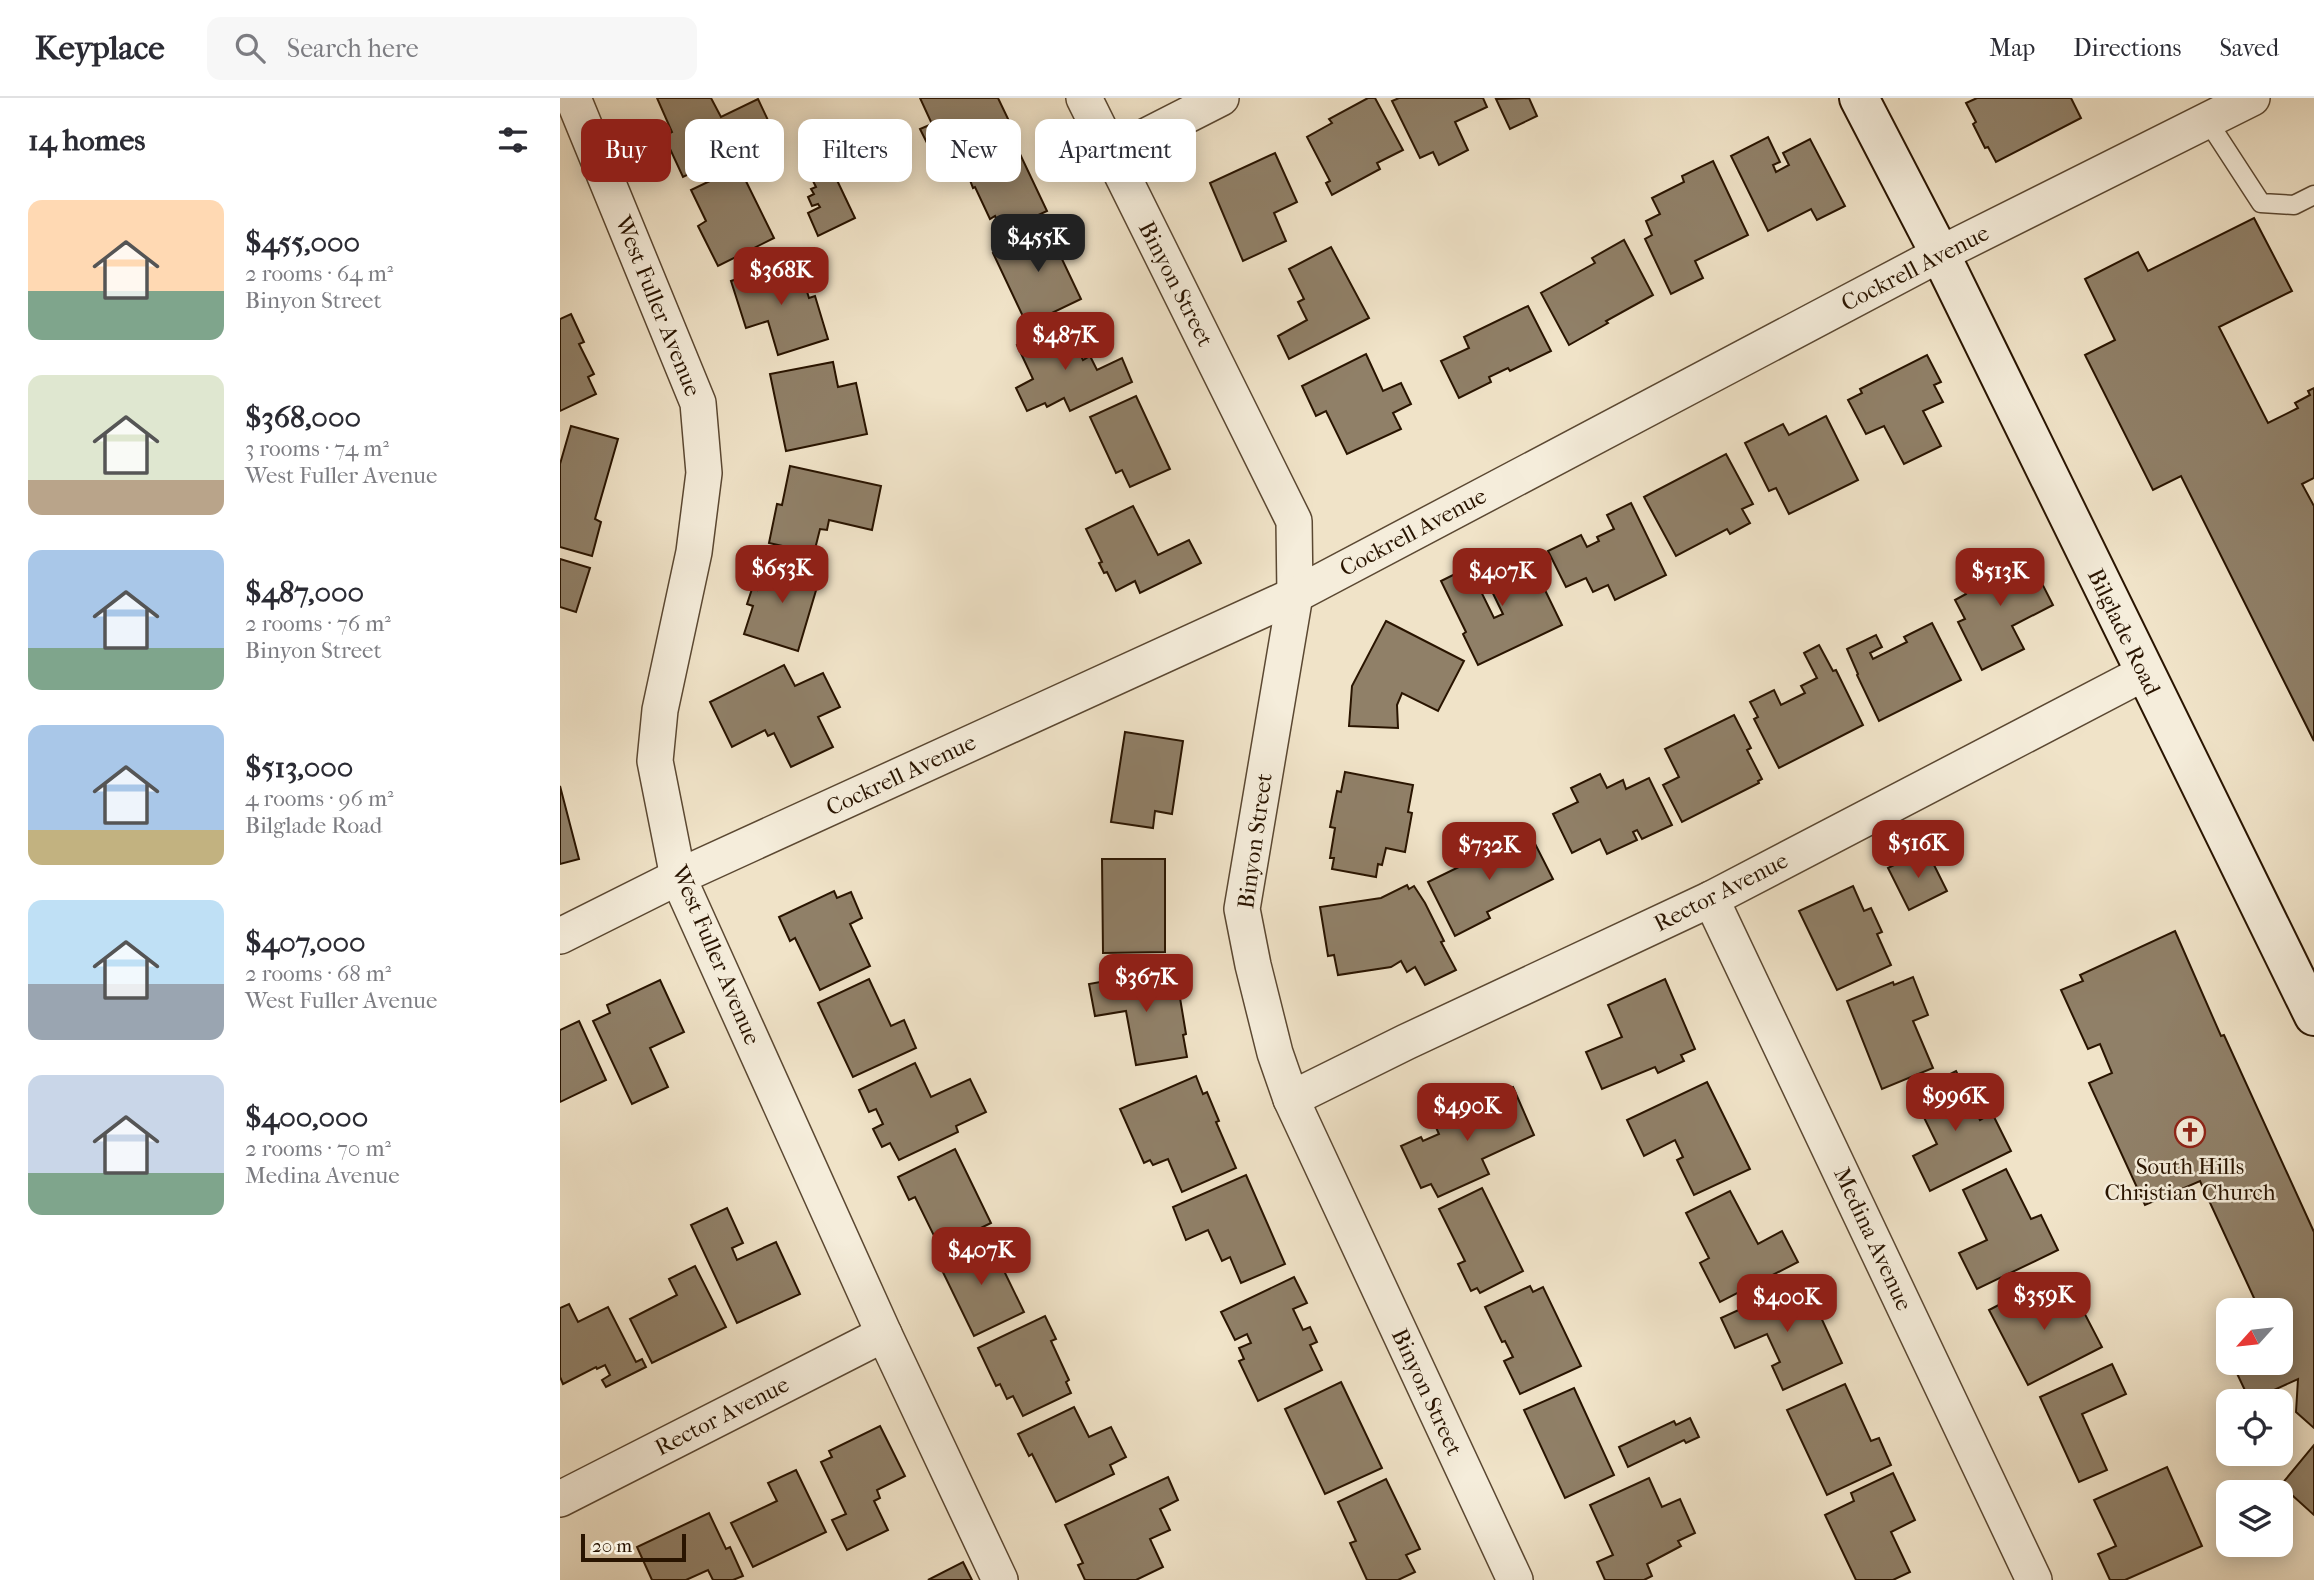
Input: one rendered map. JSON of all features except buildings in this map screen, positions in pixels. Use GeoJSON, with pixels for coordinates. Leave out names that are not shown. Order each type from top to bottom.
{"type":"FeatureCollection","features":[{"type":"Feature","properties":{"kind":"street","name":"West Fuller Avenue"},"geometry":{"type":"LineString","coordinates":[[573,98],[698,403],[704,473],[694,552],[660,710],[655,761],[678,877],[884,1334],[1000,1580]]}},
{"type":"Feature","properties":{"kind":"street","name":"Binyon Street"},"geometry":{"type":"LineString","coordinates":[[1084,98],[1094,119]]}},
{"type":"Feature","properties":{"kind":"street"},"geometry":{"type":"LineString","coordinates":[[1180,119],[1221,98]]}},
{"type":"Feature","properties":{"kind":"street","name":"Bilglade Road"},"geometry":{"type":"LineString","coordinates":[[1859,98],[1940,254],[2314,1016]]}},
{"type":"Feature","properties":{"kind":"street","name":"Cockrell Avenue"},"geometry":{"type":"LineString","coordinates":[[560,936],[678,877],[1295,594],[1940,254],[2252,98]]}},
{"type":"Feature","properties":{"kind":"street","name":"Binyon Street"},"geometry":{"type":"LineString","coordinates":[[1125,182],[1294,521],[1295,594],[1242,909],[1275,1053],[1291,1099],[1515,1580]]}},
{"type":"Feature","properties":{"kind":"street","name":"Rector Avenue"},"geometry":{"type":"LineString","coordinates":[[1291,1099],[1711,899],[2144,673]]}},
{"type":"Feature","properties":{"kind":"street","name":"Medina Avenue"},"geometry":{"type":"LineString","coordinates":[[1711,899],[2034,1580]]}},
{"type":"Feature","properties":{"kind":"street","name":"Rector Avenue"},"geometry":{"type":"LineString","coordinates":[[560,1499],[884,1334]]}},
{"type":"Feature","properties":{"kind":"lane"},"geometry":{"type":"LineString","coordinates":[[2207,120],[2261,203],[2294,205],[2314,195]]}},
{"type":"Feature","properties":{"kind":"place","name":"South Hills Christian Church"},"geometry":{"type":"Point","coordinates":[2190,1132]}}]}
